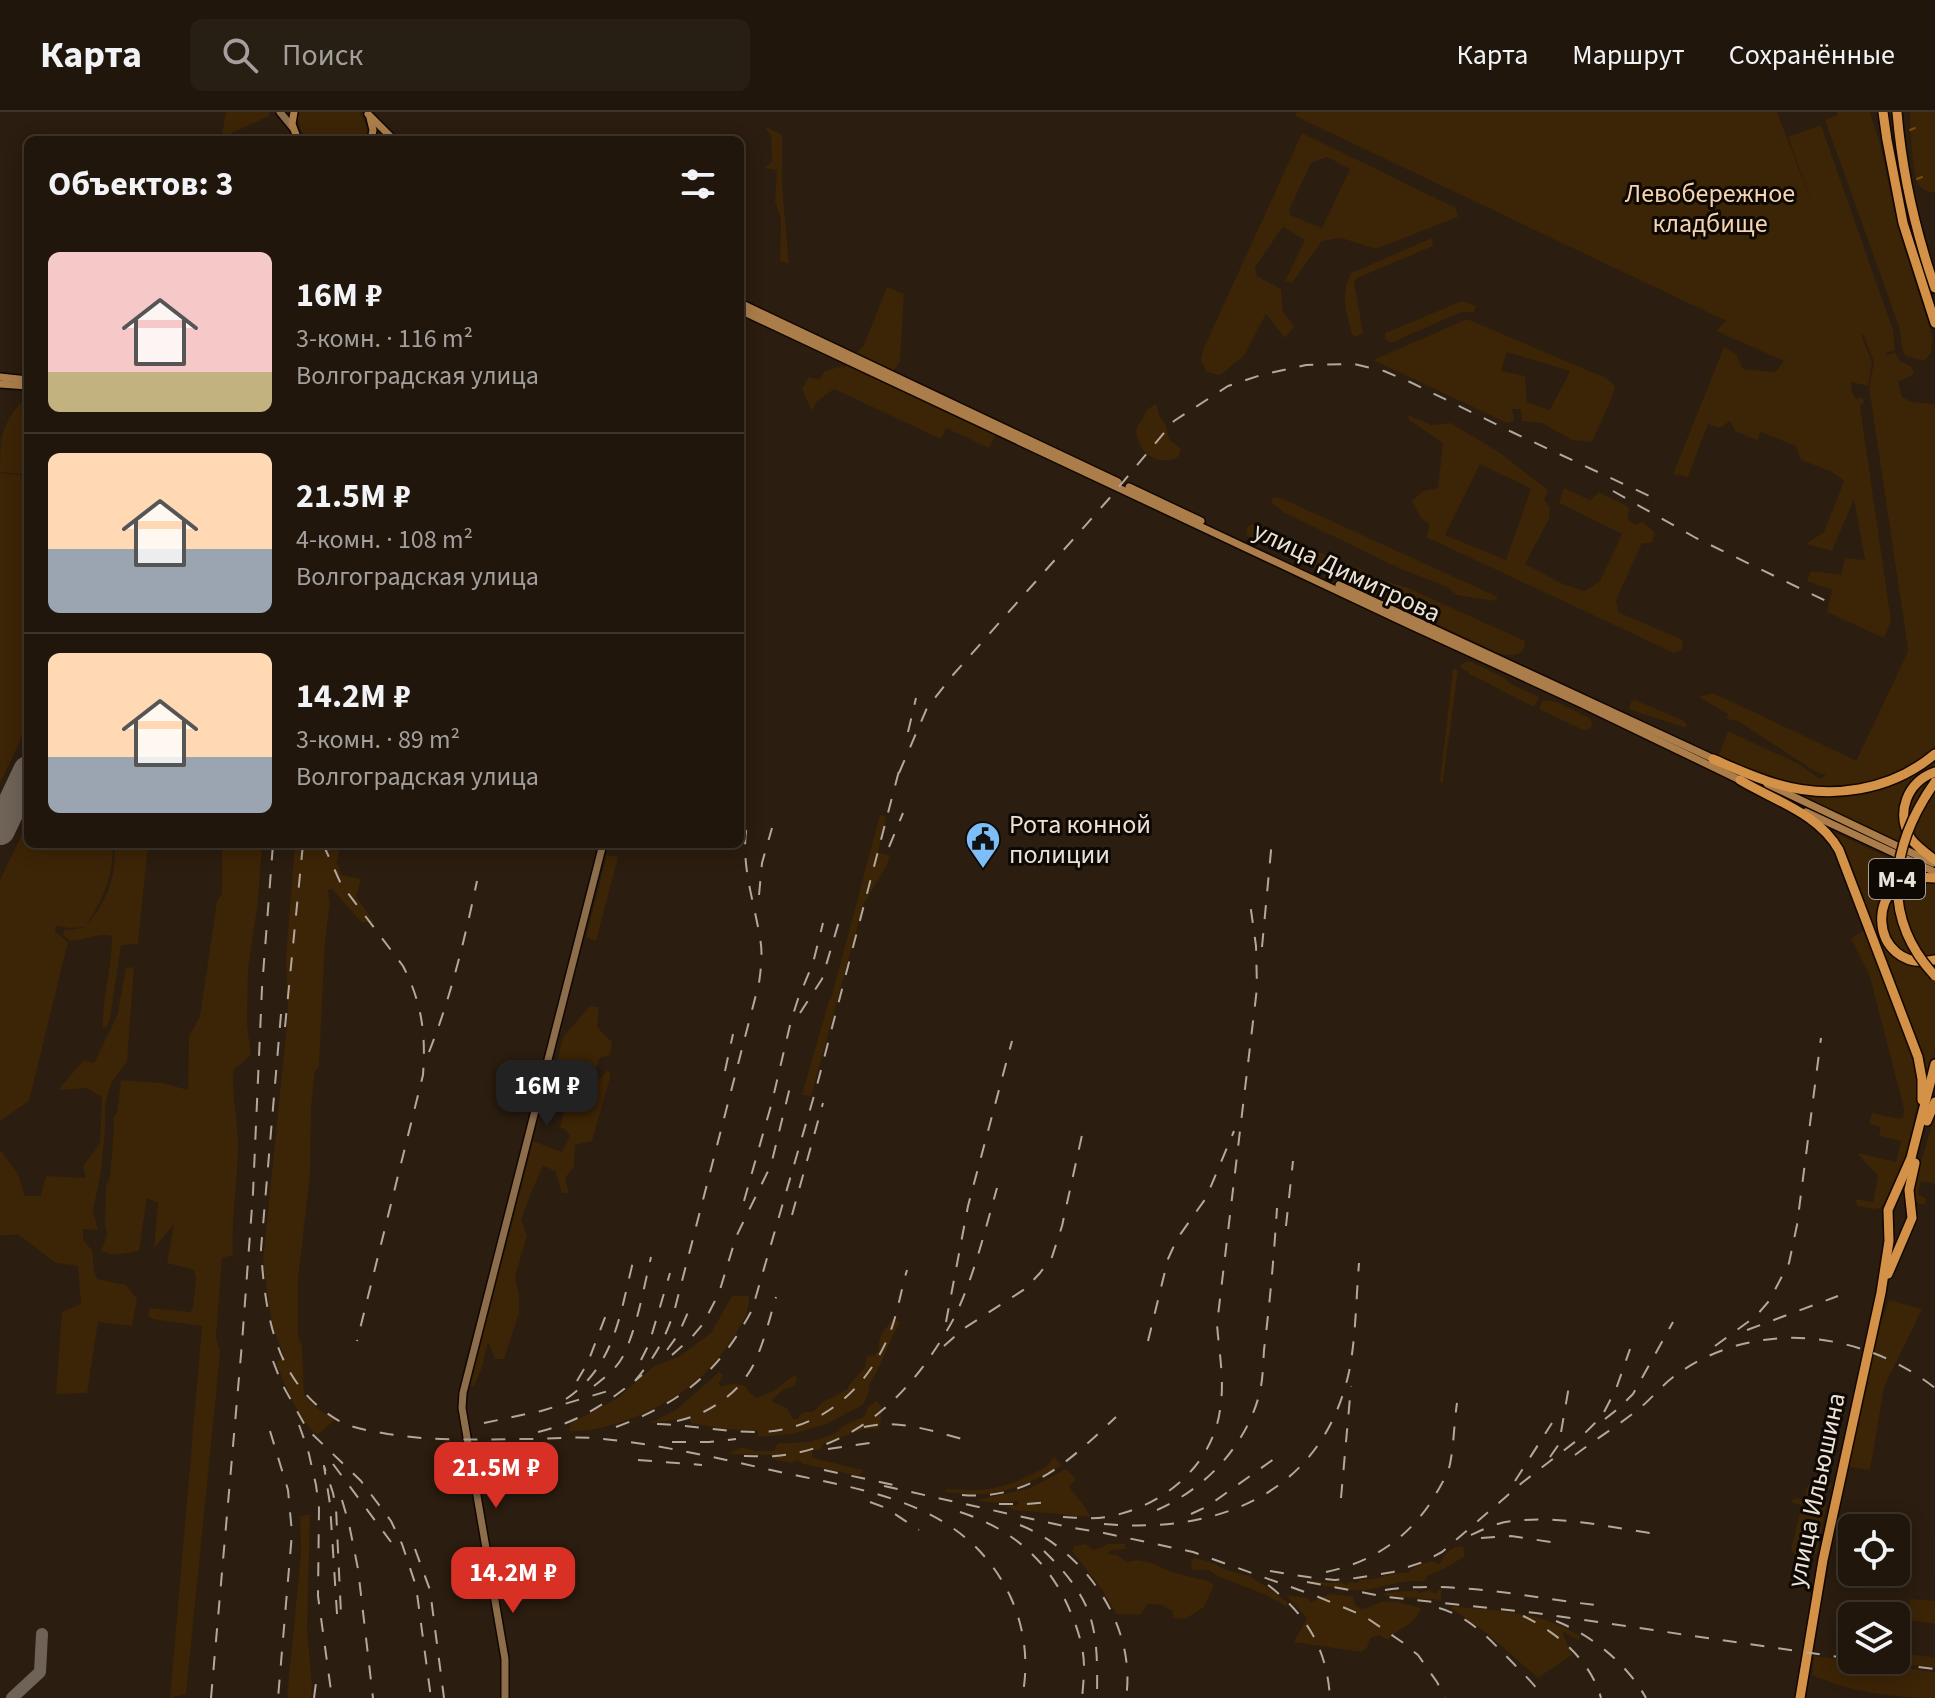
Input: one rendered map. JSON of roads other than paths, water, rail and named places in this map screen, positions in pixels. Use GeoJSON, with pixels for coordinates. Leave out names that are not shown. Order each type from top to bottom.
{"type":"FeatureCollection","features":[{"type":"Feature","properties":{"kind":"highway"},"geometry":{"type":"LineString","coordinates":[[1883,112],[1903,223],[1935,323]]}},
{"type":"Feature","properties":{"kind":"highway"},"geometry":{"type":"LineString","coordinates":[[1897,112],[1912,214],[1935,288]]}},
{"type":"Feature","properties":{"kind":"highway"},"geometry":{"type":"LineString","coordinates":[[1713,759],[1778,785],[1834,792],[1860,790],[1888,781],[1909,772],[1935,754]]}},
{"type":"Feature","properties":{"kind":"highway"},"geometry":{"type":"LineString","coordinates":[[1935,772],[1911,788],[1904,812],[1905,826],[1911,837],[1935,862]]}},
{"type":"Feature","properties":{"kind":"highway"},"geometry":{"type":"LineString","coordinates":[[1740,780],[1814,821],[1832,839],[1843,857],[1920,1063],[1922,1098],[1909,1192],[1912,1218],[1881,1293]]}},
{"type":"Feature","properties":{"kind":"highway","name":"М-4"},"geometry":{"type":"LineString","coordinates":[[1935,782],[1909,826],[1900,850],[1897,875],[1907,934],[1935,976]]}},
{"type":"Feature","properties":{"kind":"highway"},"geometry":{"type":"LineString","coordinates":[[1935,875],[1901,883],[1887,897],[1881,917],[1885,939],[1898,954],[1917,961],[1935,960]]}},
{"type":"Feature","properties":{"kind":"highway"},"geometry":{"type":"LineString","coordinates":[[1912,1163],[1935,1064]]}},
{"type":"Feature","properties":{"kind":"highway"},"geometry":{"type":"LineString","coordinates":[[1912,1163],[1935,1078]]}},
{"type":"Feature","properties":{"kind":"highway"},"geometry":{"type":"LineString","coordinates":[[1881,1293],[1889,1241],[1888,1213],[1912,1163],[1935,1102]]}},
{"type":"Feature","properties":{"kind":"highway"},"geometry":{"type":"LineString","coordinates":[[1910,1223],[1903,1230],[1896,1231],[1890,1227],[1888,1213],[1894,1202],[1901,1199],[1911,1208]]}},
{"type":"Feature","properties":{"kind":"highway","name":"улица Ильюшина"},"geometry":{"type":"LineString","coordinates":[[1800,1698],[1823,1560],[1881,1293]]}},
{"type":"Feature","properties":{"kind":"main road"},"geometry":{"type":"LineString","coordinates":[[280,112],[296,136]]}},
{"type":"Feature","properties":{"kind":"main road"},"geometry":{"type":"LineString","coordinates":[[292,136],[294,112]]}},
{"type":"Feature","properties":{"kind":"main road"},"geometry":{"type":"LineString","coordinates":[[367,113],[373,130],[372,136]]}},
{"type":"Feature","properties":{"kind":"main road"},"geometry":{"type":"LineString","coordinates":[[367,113],[390,136]]}},
{"type":"Feature","properties":{"kind":"main road","name":"улица Димитрова"},"geometry":{"type":"LineString","coordinates":[[744,305],[1935,875]]}},
{"type":"Feature","properties":{"kind":"main road","name":"улица Димитрова"},"geometry":{"type":"LineString","coordinates":[[744,312],[1935,862]]}},
{"type":"Feature","properties":{"kind":"main road"},"geometry":{"type":"LineString","coordinates":[[0,377],[24,380]]}},
{"type":"Feature","properties":{"kind":"main road"},"geometry":{"type":"LineString","coordinates":[[0,384],[24,386]]}},
{"type":"Feature","properties":{"kind":"main road"},"geometry":{"type":"LineString","coordinates":[[505,1698],[505,1659],[462,1408],[463,1393],[602,848]]}},
{"type":"Feature","properties":{"kind":"waterway"},"geometry":{"type":"LineString","coordinates":[[1910,130],[1915,128]]}},
{"type":"Feature","properties":{"kind":"waterway"},"geometry":{"type":"LineString","coordinates":[[1917,179],[1922,177]]}},
{"type":"Feature","properties":{"kind":"railway"},"geometry":{"type":"LineString","coordinates":[[899,773],[927,708],[952,676],[1174,421],[1228,386],[1306,365],[1354,364],[1384,371],[1658,500]]}},
{"type":"Feature","properties":{"kind":"railway"},"geometry":{"type":"LineString","coordinates":[[1613,491],[1696,538],[1826,601]]}},
{"type":"Feature","properties":{"kind":"railway"},"geometry":{"type":"LineString","coordinates":[[908,732],[916,698]]}},
{"type":"Feature","properties":{"kind":"railway"},"geometry":{"type":"LineString","coordinates":[[616,1427],[660,1407],[696,1383],[726,1351],[752,1310],[816,1089],[901,763]]}},
{"type":"Feature","properties":{"kind":"railway"},"geometry":{"type":"LineString","coordinates":[[889,847],[903,813]]}},
{"type":"Feature","properties":{"kind":"railway"},"geometry":{"type":"LineString","coordinates":[[635,1381],[658,1348],[674,1312],[759,983],[761,950],[746,868],[747,825]]}},
{"type":"Feature","properties":{"kind":"railway"},"geometry":{"type":"LineString","coordinates":[[759,895],[762,863],[772,828]]}},
{"type":"Feature","properties":{"kind":"railway"},"geometry":{"type":"LineString","coordinates":[[1262,947],[1272,840]]}},
{"type":"Feature","properties":{"kind":"railway"},"geometry":{"type":"LineString","coordinates":[[211,1698],[253,1193],[262,988],[273,848]]}},
{"type":"Feature","properties":{"kind":"railway"},"geometry":{"type":"LineString","coordinates":[[285,1027],[303,848]]}},
{"type":"Feature","properties":{"kind":"railway"},"geometry":{"type":"LineString","coordinates":[[325,848],[341,884],[403,966],[415,993],[424,1046],[423,1075],[357,1341]]}},
{"type":"Feature","properties":{"kind":"railway"},"geometry":{"type":"LineString","coordinates":[[429,1052],[457,967],[477,881]]}},
{"type":"Feature","properties":{"kind":"railway"},"geometry":{"type":"LineString","coordinates":[[1063,1517],[1106,1517],[1126,1512],[1164,1494],[1195,1467],[1215,1431],[1222,1388],[1217,1324],[1257,988],[1256,946],[1250,903]]}},
{"type":"Feature","properties":{"kind":"railway"},"geometry":{"type":"LineString","coordinates":[[800,1013],[822,979],[840,918]]}},
{"type":"Feature","properties":{"kind":"railway"},"geometry":{"type":"LineString","coordinates":[[744,1201],[791,1021],[813,963],[823,923]]}},
{"type":"Feature","properties":{"kind":"railway"},"geometry":{"type":"LineString","coordinates":[[281,1014],[261,1249],[263,1274],[278,1347],[288,1369],[319,1407],[352,1426],[406,1437],[463,1440],[586,1438],[660,1447],[842,1485],[909,1505],[940,1520],[968,1540],[992,1565],[1011,1598],[1020,1622],[1025,1672],[1022,1698]]}},
{"type":"Feature","properties":{"kind":"railway"},"geometry":{"type":"LineString","coordinates":[[725,1071],[733,1034]]}},
{"type":"Feature","properties":{"kind":"railway"},"geometry":{"type":"LineString","coordinates":[[1715,1346],[1756,1316],[1769,1301],[1789,1263],[1797,1225],[1821,1038]]}},
{"type":"Feature","properties":{"kind":"railway"},"geometry":{"type":"LineString","coordinates":[[946,1322],[968,1206],[1012,1041]]}},
{"type":"Feature","properties":{"kind":"railway"},"geometry":{"type":"LineString","coordinates":[[672,1355],[703,1324],[719,1293],[736,1237],[771,1165],[790,1087]]}},
{"type":"Feature","properties":{"kind":"railway"},"geometry":{"type":"LineString","coordinates":[[792,1215],[823,1103]]}},
{"type":"Feature","properties":{"kind":"railway"},"geometry":{"type":"LineString","coordinates":[[944,1346],[963,1329],[1025,1289],[1052,1257],[1084,1126]]}},
{"type":"Feature","properties":{"kind":"railway"},"geometry":{"type":"LineString","coordinates":[[1148,1341],[1168,1259],[1177,1239],[1206,1198],[1234,1131]]}},
{"type":"Feature","properties":{"kind":"railway"},"geometry":{"type":"LineString","coordinates":[[1286,1226],[1293,1161]]}},
{"type":"Feature","properties":{"kind":"railway"},"geometry":{"type":"LineString","coordinates":[[744,1456],[775,1456],[825,1445],[868,1421],[905,1388],[936,1348],[958,1311],[997,1188]]}},
{"type":"Feature","properties":{"kind":"railway"},"geometry":{"type":"LineString","coordinates":[[1157,1510],[1206,1479],[1232,1451],[1251,1417],[1262,1381],[1277,1208]]}},
{"type":"Feature","properties":{"kind":"railway"},"geometry":{"type":"LineString","coordinates":[[594,1386],[615,1368],[629,1343],[651,1257]]}},
{"type":"Feature","properties":{"kind":"railway"},"geometry":{"type":"LineString","coordinates":[[566,1399],[583,1385],[606,1354],[620,1317],[634,1258]]}},
{"type":"Feature","properties":{"kind":"railway"},"geometry":{"type":"LineString","coordinates":[[1104,1524],[1187,1522],[1259,1498],[1290,1476],[1315,1449],[1335,1414],[1349,1372],[1359,1263]]}},
{"type":"Feature","properties":{"kind":"railway"},"geometry":{"type":"LineString","coordinates":[[657,1424],[763,1432],[805,1423],[824,1413],[842,1401],[871,1369],[893,1323],[907,1270]]}},
{"type":"Feature","properties":{"kind":"railway"},"geometry":{"type":"LineString","coordinates":[[641,1360],[649,1344],[670,1273]]}},
{"type":"Feature","properties":{"kind":"railway"},"geometry":{"type":"LineString","coordinates":[[1747,1330],[1838,1296]]}},
{"type":"Feature","properties":{"kind":"railway"},"geometry":{"type":"LineString","coordinates":[[677,1421],[714,1406],[744,1380],[760,1350],[776,1297]]}},
{"type":"Feature","properties":{"kind":"railway"},"geometry":{"type":"LineString","coordinates":[[577,1381],[588,1362],[609,1307]]}},
{"type":"Feature","properties":{"kind":"railway"},"geometry":{"type":"LineString","coordinates":[[667,1350],[678,1335],[689,1310]]}},
{"type":"Feature","properties":{"kind":"railway"},"geometry":{"type":"LineString","coordinates":[[1605,1419],[1633,1394],[1673,1322]]}},
{"type":"Feature","properties":{"kind":"railway"},"geometry":{"type":"LineString","coordinates":[[1575,1455],[1640,1408],[1676,1375],[1707,1357],[1739,1345],[1773,1339],[1807,1338],[1841,1343],[1874,1353],[1906,1368],[1935,1388]]}},
{"type":"Feature","properties":{"kind":"railway"},"geometry":{"type":"LineString","coordinates":[[1270,1571],[1335,1580],[1356,1578],[1393,1572],[1442,1552],[1580,1438],[1602,1416],[1616,1389],[1630,1349]]}},
{"type":"Feature","properties":{"kind":"railway"},"geometry":{"type":"LineString","coordinates":[[273,1361],[307,1429],[361,1481],[391,1521],[402,1544],[416,1586],[431,1698]]}},
{"type":"Feature","properties":{"kind":"railway"},"geometry":{"type":"LineString","coordinates":[[538,1432],[567,1423],[593,1410],[642,1375]]}},
{"type":"Feature","properties":{"kind":"railway"},"geometry":{"type":"LineString","coordinates":[[484,1423],[541,1411],[616,1386]]}},
{"type":"Feature","properties":{"kind":"railway"},"geometry":{"type":"LineString","coordinates":[[1341,1498],[1351,1386]]}},
{"type":"Feature","properties":{"kind":"railway"},"geometry":{"type":"LineString","coordinates":[[1550,1457],[1559,1444],[1569,1386]]}},
{"type":"Feature","properties":{"kind":"railway"},"geometry":{"type":"LineString","coordinates":[[1326,1572],[1376,1554],[1404,1534],[1427,1507],[1449,1468],[1457,1403]]}},
{"type":"Feature","properties":{"kind":"railway"},"geometry":{"type":"LineString","coordinates":[[962,1495],[986,1495],[1029,1484],[1065,1462],[1116,1417]]}},
{"type":"Feature","properties":{"kind":"railway"},"geometry":{"type":"LineString","coordinates":[[1515,1481],[1552,1423]]}},
{"type":"Feature","properties":{"kind":"railway"},"geometry":{"type":"LineString","coordinates":[[299,1425],[308,1450],[319,1508],[318,1596],[332,1698]]}},
{"type":"Feature","properties":{"kind":"railway"},"geometry":{"type":"LineString","coordinates":[[864,1427],[905,1425],[973,1442]]}},
{"type":"Feature","properties":{"kind":"railway"},"geometry":{"type":"LineString","coordinates":[[270,1431],[288,1490],[292,1533],[278,1698]]}},
{"type":"Feature","properties":{"kind":"railway"},"geometry":{"type":"LineString","coordinates":[[672,1442],[736,1439]]}},
{"type":"Feature","properties":{"kind":"railway"},"geometry":{"type":"LineString","coordinates":[[828,1449],[876,1442]]}},
{"type":"Feature","properties":{"kind":"railway"},"geometry":{"type":"LineString","coordinates":[[1191,1514],[1208,1506],[1278,1456]]}},
{"type":"Feature","properties":{"kind":"railway"},"geometry":{"type":"LineString","coordinates":[[638,1460],[702,1465]]}},
{"type":"Feature","properties":{"kind":"railway"},"geometry":{"type":"LineString","coordinates":[[333,1464],[391,1542]]}},
{"type":"Feature","properties":{"kind":"railway"},"geometry":{"type":"LineString","coordinates":[[337,1614],[330,1504],[324,1466],[336,1508],[341,1614]]}},
{"type":"Feature","properties":{"kind":"railway"},"geometry":{"type":"LineString","coordinates":[[824,1470],[894,1485]]}},
{"type":"Feature","properties":{"kind":"railway"},"geometry":{"type":"LineString","coordinates":[[884,1486],[1193,1552],[1316,1596],[1364,1616],[1402,1642],[1418,1655],[1445,1698]]}},
{"type":"Feature","properties":{"kind":"railway"},"geometry":{"type":"LineString","coordinates":[[342,1500],[358,1569],[373,1698]]}},
{"type":"Feature","properties":{"kind":"railway"},"geometry":{"type":"LineString","coordinates":[[870,1502],[886,1508],[919,1530]]}},
{"type":"Feature","properties":{"kind":"railway"},"geometry":{"type":"LineString","coordinates":[[999,1504],[1050,1502]]}},
{"type":"Feature","properties":{"kind":"railway"},"geometry":{"type":"LineString","coordinates":[[960,1512],[1013,1538],[1041,1563],[1052,1578],[1071,1613],[1080,1639],[1084,1667],[1082,1698]]}},
{"type":"Feature","properties":{"kind":"railway"},"geometry":{"type":"LineString","coordinates":[[1471,1535],[1502,1523],[1531,1520],[1587,1523],[1662,1535]]}},
{"type":"Feature","properties":{"kind":"railway"},"geometry":{"type":"LineString","coordinates":[[1020,1525],[1066,1553],[1102,1594],[1123,1644],[1127,1671],[1126,1698]]}},
{"type":"Feature","properties":{"kind":"railway"},"geometry":{"type":"LineString","coordinates":[[1481,1538],[1511,1536],[1564,1544]]}},
{"type":"Feature","properties":{"kind":"railway"},"geometry":{"type":"LineString","coordinates":[[415,1549],[430,1590],[444,1698]]}},
{"type":"Feature","properties":{"kind":"railway"},"geometry":{"type":"LineString","coordinates":[[1044,1551],[1074,1586],[1090,1617],[1096,1653],[1097,1698]]}},
{"type":"Feature","properties":{"kind":"railway"},"geometry":{"type":"LineString","coordinates":[[1307,1582],[1387,1597],[1536,1613],[1838,1657]]}},
{"type":"Feature","properties":{"kind":"railway"},"geometry":{"type":"LineString","coordinates":[[1268,1585],[1294,1608],[1312,1634],[1325,1664],[1330,1698]]}},
{"type":"Feature","properties":{"kind":"railway"},"geometry":{"type":"LineString","coordinates":[[1385,1590],[1463,1588],[1595,1605]]}},
{"type":"Feature","properties":{"kind":"railway"},"geometry":{"type":"LineString","coordinates":[[1439,1608],[1461,1617],[1480,1631],[1530,1680],[1543,1698]]}},
{"type":"Feature","properties":{"kind":"railway"},"geometry":{"type":"LineString","coordinates":[[1523,1616],[1548,1630],[1571,1649],[1589,1672],[1601,1698]]}},
{"type":"Feature","properties":{"kind":"railway"},"geometry":{"type":"LineString","coordinates":[[1556,1621],[1608,1652],[1646,1698]]}},
{"type":"Feature","properties":{"kind":"railway"},"geometry":{"type":"LineString","coordinates":[[1910,1666],[1935,1669]]}},
{"type":"Feature","properties":{"kind":"railway"},"geometry":{"type":"LineString","coordinates":[[314,1698],[317,1675]]}},
{"type":"Feature","properties":{"kind":"place","name":"Рота конной полиции"},"geometry":{"type":"Point","coordinates":[983,870]}},
{"type":"Feature","properties":{"kind":"park label","name":"Левобережное кладбище"},"geometry":{"type":"Point","coordinates":[1710,208]}}]}
